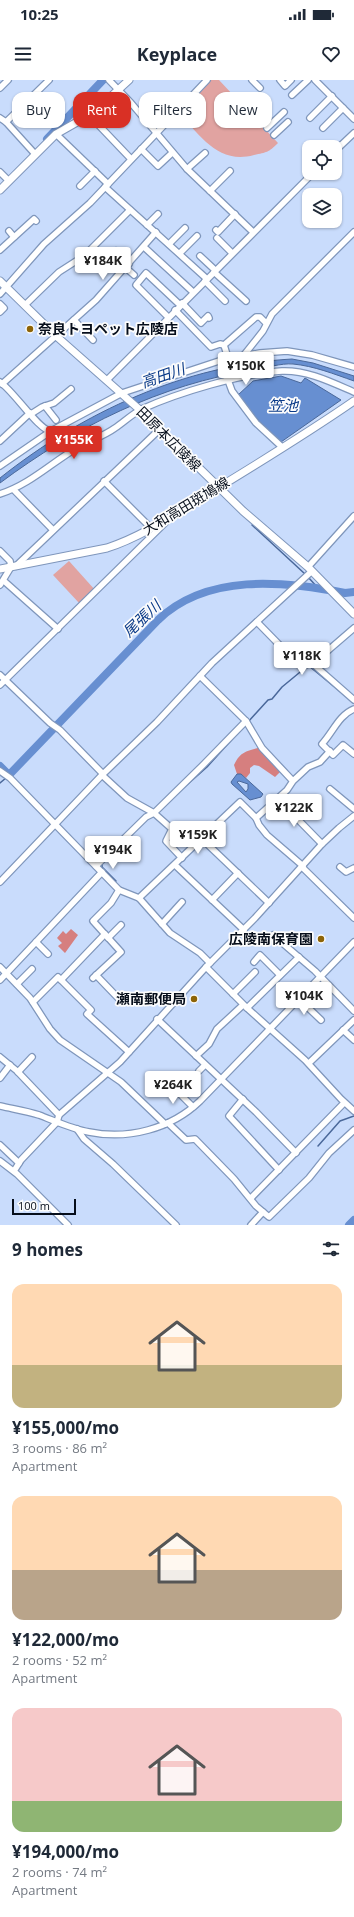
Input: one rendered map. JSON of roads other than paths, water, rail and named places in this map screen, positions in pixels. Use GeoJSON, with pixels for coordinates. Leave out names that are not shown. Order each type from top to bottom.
{"type":"FeatureCollection","features":[{"type":"Feature","properties":{"kind":"main road"},"geometry":{"type":"LineString","coordinates":[[119,90],[129,80]]}},
{"type":"Feature","properties":{"kind":"main road"},"geometry":{"type":"LineString","coordinates":[[0,190],[34,152],[56,134],[73,125]]}},
{"type":"Feature","properties":{"kind":"main road","name":"田原本広陵線"},"geometry":{"type":"LineString","coordinates":[[0,281],[55,335],[139,409],[308,574],[324,583],[354,614]]}},
{"type":"Feature","properties":{"kind":"main road","name":"大和高田斑鳩線"},"geometry":{"type":"LineString","coordinates":[[0,569],[107,548],[151,528],[219,488],[354,401]]}},
{"type":"Feature","properties":{"kind":"street"},"geometry":{"type":"LineString","coordinates":[[0,88],[8,80]]}},
{"type":"Feature","properties":{"kind":"street"},"geometry":{"type":"LineString","coordinates":[[6,122],[49,80]]}},
{"type":"Feature","properties":{"kind":"street"},"geometry":{"type":"LineString","coordinates":[[108,80],[119,90],[187,169],[253,232]]}},
{"type":"Feature","properties":{"kind":"street"},"geometry":{"type":"LineString","coordinates":[[0,294],[44,244],[107,185],[207,80]]}},
{"type":"Feature","properties":{"kind":"street"},"geometry":{"type":"LineString","coordinates":[[252,80],[260,88]]}},
{"type":"Feature","properties":{"kind":"street"},"geometry":{"type":"LineString","coordinates":[[280,80],[285,86],[291,80]]}},
{"type":"Feature","properties":{"kind":"street"},"geometry":{"type":"LineString","coordinates":[[292,95],[308,80]]}},
{"type":"Feature","properties":{"kind":"street"},"geometry":{"type":"LineString","coordinates":[[315,80],[354,118]]}},
{"type":"Feature","properties":{"kind":"street"},"geometry":{"type":"LineString","coordinates":[[310,118],[332,96]]}},
{"type":"Feature","properties":{"kind":"street"},"geometry":{"type":"LineString","coordinates":[[323,128],[343,108]]}},
{"type":"Feature","properties":{"kind":"street"},"geometry":{"type":"LineString","coordinates":[[272,123],[284,112]]}},
{"type":"Feature","properties":{"kind":"street"},"geometry":{"type":"LineString","coordinates":[[0,118],[6,122],[34,152]]}},
{"type":"Feature","properties":{"kind":"street"},"geometry":{"type":"LineString","coordinates":[[274,135],[288,122]]}},
{"type":"Feature","properties":{"kind":"street"},"geometry":{"type":"LineString","coordinates":[[102,128],[132,159]]}},
{"type":"Feature","properties":{"kind":"street"},"geometry":{"type":"LineString","coordinates":[[342,144],[354,133]]}},
{"type":"Feature","properties":{"kind":"street"},"geometry":{"type":"LineString","coordinates":[[56,134],[95,171],[130,210],[180,253],[225,301]]}},
{"type":"Feature","properties":{"kind":"street"},"geometry":{"type":"LineString","coordinates":[[141,149],[158,166],[172,153]]}},
{"type":"Feature","properties":{"kind":"street"},"geometry":{"type":"LineString","coordinates":[[187,169],[204,152]]}},
{"type":"Feature","properties":{"kind":"street"},"geometry":{"type":"LineString","coordinates":[[80,186],[95,171]]}},
{"type":"Feature","properties":{"kind":"street"},"geometry":{"type":"LineString","coordinates":[[210,191],[230,171]]}},
{"type":"Feature","properties":{"kind":"street"},"geometry":{"type":"LineString","coordinates":[[0,172],[8,180]]}},
{"type":"Feature","properties":{"kind":"street"},"geometry":{"type":"LineString","coordinates":[[107,380],[168,316],[306,180]]}},
{"type":"Feature","properties":{"kind":"street"},"geometry":{"type":"LineString","coordinates":[[24,305],[59,272],[84,256],[130,210]]}},
{"type":"Feature","properties":{"kind":"street"},"geometry":{"type":"LineString","coordinates":[[147,225],[158,214]]}},
{"type":"Feature","properties":{"kind":"street"},"geometry":{"type":"LineString","coordinates":[[216,230],[218,232],[235,214]]}},
{"type":"Feature","properties":{"kind":"street"},"geometry":{"type":"LineString","coordinates":[[0,250],[34,219],[36,221]]}},
{"type":"Feature","properties":{"kind":"street"},"geometry":{"type":"LineString","coordinates":[[169,244],[185,228]]}},
{"type":"Feature","properties":{"kind":"street"},"geometry":{"type":"LineString","coordinates":[[9,231],[14,237]]}},
{"type":"Feature","properties":{"kind":"street"},"geometry":{"type":"LineString","coordinates":[[51,431],[47,431],[16,396],[1,383],[96,300],[128,266],[156,232]]}},
{"type":"Feature","properties":{"kind":"street"},"geometry":{"type":"LineString","coordinates":[[244,355],[263,331],[272,314],[354,232]]}},
{"type":"Feature","properties":{"kind":"street"},"geometry":{"type":"LineString","coordinates":[[180,253],[196,236]]}},
{"type":"Feature","properties":{"kind":"street"},"geometry":{"type":"LineString","coordinates":[[217,238],[232,253]]}},
{"type":"Feature","properties":{"kind":"street"},"geometry":{"type":"LineString","coordinates":[[144,246],[194,292]]}},
{"type":"Feature","properties":{"kind":"street"},"geometry":{"type":"LineString","coordinates":[[116,252],[134,275]]}},
{"type":"Feature","properties":{"kind":"street"},"geometry":{"type":"LineString","coordinates":[[200,256],[246,301]]}},
{"type":"Feature","properties":{"kind":"street"},"geometry":{"type":"LineString","coordinates":[[168,316],[136,285],[146,273],[201,323],[208,316],[210,318]]}},
{"type":"Feature","properties":{"kind":"street"},"geometry":{"type":"LineString","coordinates":[[0,304],[4,308],[0,312]]}},
{"type":"Feature","properties":{"kind":"street"},"geometry":{"type":"LineString","coordinates":[[175,310],[211,347],[220,344],[224,345],[256,317],[260,317],[266,323]]}},
{"type":"Feature","properties":{"kind":"street"},"geometry":{"type":"LineString","coordinates":[[74,320],[93,340]]}},
{"type":"Feature","properties":{"kind":"street"},"geometry":{"type":"LineString","coordinates":[[224,345],[228,358]]}},
{"type":"Feature","properties":{"kind":"street"},"geometry":{"type":"LineString","coordinates":[[0,466],[51,431],[123,394],[222,363],[228,358],[286,351],[300,352],[354,367]]}},
{"type":"Feature","properties":{"kind":"street"},"geometry":{"type":"LineString","coordinates":[[222,363],[232,391],[256,423],[282,447]]}},
{"type":"Feature","properties":{"kind":"street"},"geometry":{"type":"LineString","coordinates":[[0,494],[14,490],[45,471],[80,446],[116,428],[139,409],[228,380],[282,371],[294,372],[324,379],[354,392]]}},
{"type":"Feature","properties":{"kind":"street"},"geometry":{"type":"LineString","coordinates":[[0,441],[31,414],[54,403],[71,389]]}},
{"type":"Feature","properties":{"kind":"street"},"geometry":{"type":"LineString","coordinates":[[45,406],[56,420]]}},
{"type":"Feature","properties":{"kind":"street"},"geometry":{"type":"LineString","coordinates":[[58,629],[2,583],[13,566],[160,429]]}},
{"type":"Feature","properties":{"kind":"street"},"geometry":{"type":"LineString","coordinates":[[104,481],[151,528]]}},
{"type":"Feature","properties":{"kind":"street"},"geometry":{"type":"LineString","coordinates":[[14,490],[53,530]]}},
{"type":"Feature","properties":{"kind":"street"},"geometry":{"type":"LineString","coordinates":[[0,685],[172,516]]}},
{"type":"Feature","properties":{"kind":"street"},"geometry":{"type":"LineString","coordinates":[[0,882],[102,774],[157,722],[200,676],[294,589],[308,574],[354,516]]}},
{"type":"Feature","properties":{"kind":"street"},"geometry":{"type":"LineString","coordinates":[[0,551],[13,566]]}},
{"type":"Feature","properties":{"kind":"street"},"geometry":{"type":"LineString","coordinates":[[257,622],[300,667],[312,663],[354,628]]}},
{"type":"Feature","properties":{"kind":"street"},"geometry":{"type":"LineString","coordinates":[[312,663],[354,700]]}},
{"type":"Feature","properties":{"kind":"street"},"geometry":{"type":"LineString","coordinates":[[0,675],[58,729],[127,798],[154,813],[172,829],[166,841],[182,858]]}},
{"type":"Feature","properties":{"kind":"street"},"geometry":{"type":"LineString","coordinates":[[200,676],[248,723],[262,748],[291,779]]}},
{"type":"Feature","properties":{"kind":"street"},"geometry":{"type":"LineString","coordinates":[[354,709],[348,712],[334,726],[332,733],[322,744],[333,755],[343,745],[354,754]]}},
{"type":"Feature","properties":{"kind":"street"},"geometry":{"type":"LineString","coordinates":[[96,866],[146,817],[154,813],[248,723]]}},
{"type":"Feature","properties":{"kind":"street"},"geometry":{"type":"LineString","coordinates":[[256,818],[278,799],[293,781],[308,768],[320,762],[330,751]]}},
{"type":"Feature","properties":{"kind":"street"},"geometry":{"type":"LineString","coordinates":[[2,772],[10,778],[56,824],[119,890],[139,898],[174,937],[200,953],[208,965],[233,994],[309,1064],[354,1112]]}},
{"type":"Feature","properties":{"kind":"street"},"geometry":{"type":"LineString","coordinates":[[330,789],[354,809]]}},
{"type":"Feature","properties":{"kind":"street"},"geometry":{"type":"LineString","coordinates":[[278,799],[322,844]]}},
{"type":"Feature","properties":{"kind":"street"},"geometry":{"type":"LineString","coordinates":[[139,898],[240,802],[256,818],[259,826],[266,835],[353,915]]}},
{"type":"Feature","properties":{"kind":"street"},"geometry":{"type":"LineString","coordinates":[[14,1171],[19,1162],[57,1122],[59,1115],[108,1073],[129,1052],[208,965],[244,930],[322,844],[353,818]]}},
{"type":"Feature","properties":{"kind":"street"},"geometry":{"type":"LineString","coordinates":[[202,839],[269,903]]}},
{"type":"Feature","properties":{"kind":"street"},"geometry":{"type":"LineString","coordinates":[[175,865],[244,930]]}},
{"type":"Feature","properties":{"kind":"street"},"geometry":{"type":"LineString","coordinates":[[340,867],[346,872],[354,868]]}},
{"type":"Feature","properties":{"kind":"street"},"geometry":{"type":"LineString","coordinates":[[0,980],[102,872]]}},
{"type":"Feature","properties":{"kind":"street"},"geometry":{"type":"LineString","coordinates":[[212,900],[238,873]]}},
{"type":"Feature","properties":{"kind":"street"},"geometry":{"type":"LineString","coordinates":[[119,890],[111,903],[93,921],[121,952],[95,977],[120,1000]]}},
{"type":"Feature","properties":{"kind":"street"},"geometry":{"type":"LineString","coordinates":[[162,924],[182,902]]}},
{"type":"Feature","properties":{"kind":"street"},"geometry":{"type":"LineString","coordinates":[[61,980],[106,936],[121,925]]}},
{"type":"Feature","properties":{"kind":"street"},"geometry":{"type":"LineString","coordinates":[[273,935],[321,976],[354,1011]]}},
{"type":"Feature","properties":{"kind":"street"},"geometry":{"type":"LineString","coordinates":[[36,942],[48,954]]}},
{"type":"Feature","properties":{"kind":"street"},"geometry":{"type":"LineString","coordinates":[[0,1106],[29,1112],[78,1129],[105,1135],[122,1135],[146,1131],[167,1123],[193,1108],[222,1080],[354,942]]}},
{"type":"Feature","properties":{"kind":"street"},"geometry":{"type":"LineString","coordinates":[[254,962],[260,955],[280,975]]}},
{"type":"Feature","properties":{"kind":"street"},"geometry":{"type":"LineString","coordinates":[[196,1056],[209,1044],[217,1029],[299,957]]}},
{"type":"Feature","properties":{"kind":"street"},"geometry":{"type":"LineString","coordinates":[[0,967],[33,1002],[45,1022],[60,1040],[126,1086],[188,1140],[195,1139],[269,1217],[309,1178],[329,1152],[354,1130]]}},
{"type":"Feature","properties":{"kind":"street"},"geometry":{"type":"LineString","coordinates":[[17,984],[32,969]]}},
{"type":"Feature","properties":{"kind":"street"},"geometry":{"type":"LineString","coordinates":[[233,994],[255,972]]}},
{"type":"Feature","properties":{"kind":"street"},"geometry":{"type":"LineString","coordinates":[[33,1002],[58,977],[91,1010],[87,1014],[129,1052]]}},
{"type":"Feature","properties":{"kind":"street"},"geometry":{"type":"LineString","coordinates":[[299,999],[321,1020]]}},
{"type":"Feature","properties":{"kind":"street"},"geometry":{"type":"LineString","coordinates":[[157,1020],[243,1099],[296,1153]]}},
{"type":"Feature","properties":{"kind":"street"},"geometry":{"type":"LineString","coordinates":[[309,1064],[354,1020]]}},
{"type":"Feature","properties":{"kind":"street"},"geometry":{"type":"LineString","coordinates":[[343,1030],[354,1040]]}},
{"type":"Feature","properties":{"kind":"street"},"geometry":{"type":"LineString","coordinates":[[0,1057],[18,1072],[59,1115]]}},
{"type":"Feature","properties":{"kind":"street"},"geometry":{"type":"LineString","coordinates":[[18,1072],[32,1057]]}},
{"type":"Feature","properties":{"kind":"street"},"geometry":{"type":"LineString","coordinates":[[198,1071],[205,1064]]}},
{"type":"Feature","properties":{"kind":"street"},"geometry":{"type":"LineString","coordinates":[[0,1078],[10,1065]]}},
{"type":"Feature","properties":{"kind":"street"},"geometry":{"type":"LineString","coordinates":[[160,1084],[173,1096],[186,1084]]}},
{"type":"Feature","properties":{"kind":"street"},"geometry":{"type":"LineString","coordinates":[[178,1092],[193,1108]]}},
{"type":"Feature","properties":{"kind":"street"},"geometry":{"type":"LineString","coordinates":[[243,1099],[229,1116],[279,1170]]}},
{"type":"Feature","properties":{"kind":"street"},"geometry":{"type":"LineString","coordinates":[[251,1198],[344,1103]]}},
{"type":"Feature","properties":{"kind":"street"},"geometry":{"type":"LineString","coordinates":[[78,1129],[84,1139],[113,1164],[176,1225]]}},
{"type":"Feature","properties":{"kind":"street"},"geometry":{"type":"LineString","coordinates":[[0,1145],[19,1162]]}},
{"type":"Feature","properties":{"kind":"street"},"geometry":{"type":"LineString","coordinates":[[0,1161],[14,1171],[68,1225]]}},
{"type":"Feature","properties":{"kind":"street"},"geometry":{"type":"LineString","coordinates":[[250,1225],[263,1212]]}},
{"type":"Feature","properties":{"kind":"water"},"geometry":{"type":"Polygon","coordinates":[[[292,359],[313,363],[354,376],[354,381],[316,368],[288,364],[219,377],[186,386],[153,397],[89,426],[58,444],[0,483],[0,478],[32,454],[66,432],[137,396],[174,382],[213,371],[252,363],[292,359]]]}},
{"type":"Feature","properties":{"kind":"water","name":"笠池"},"geometry":{"type":"Polygon","coordinates":[[[281,376],[301,383],[305,378],[341,400],[281,442],[259,421],[238,395],[253,381],[281,376]]]}},
{"type":"Feature","properties":{"kind":"water"},"geometry":{"type":"Polygon","coordinates":[[[237,774],[241,774],[263,794],[261,797],[250,800],[231,782],[237,774]],[[239,781],[237,782],[246,792],[248,789],[248,784],[239,781]]]}},
{"type":"Feature","properties":{"kind":"waterway"},"geometry":{"type":"LineString","coordinates":[[47,139],[103,80]]}},
{"type":"Feature","properties":{"kind":"waterway"},"geometry":{"type":"LineString","coordinates":[[252,525],[305,574]]}},
{"type":"Feature","properties":{"kind":"waterway"},"geometry":{"type":"LineString","coordinates":[[308,577],[318,588]]}},
{"type":"Feature","properties":{"kind":"waterway","name":"尾張川"},"geometry":{"type":"LineString","coordinates":[[0,766],[9,775],[158,620],[178,605],[199,594],[247,584],[272,584],[345,593],[354,592]]}},
{"type":"Feature","properties":{"kind":"waterway"},"geometry":{"type":"LineString","coordinates":[[309,666],[348,698]]}},
{"type":"Feature","properties":{"kind":"waterway"},"geometry":{"type":"LineString","coordinates":[[248,722],[268,700],[272,699],[282,687],[305,668]]}},
{"type":"Feature","properties":{"kind":"waterway"},"geometry":{"type":"LineString","coordinates":[[171,799],[207,767],[244,726]]}},
{"type":"Feature","properties":{"kind":"waterway"},"geometry":{"type":"LineString","coordinates":[[0,783],[6,778]]}},
{"type":"Feature","properties":{"kind":"waterway"},"geometry":{"type":"LineString","coordinates":[[102,863],[102,867],[116,881]]}},
{"type":"Feature","properties":{"kind":"waterway"},"geometry":{"type":"LineString","coordinates":[[318,1146],[340,1121],[354,1116]]}},
{"type":"Feature","properties":{"kind":"waterway"},"geometry":{"type":"LineString","coordinates":[[349,1225],[354,1220]]}},
{"type":"Feature","properties":{"kind":"place","name":"奈良トヨペット広陵店"},"geometry":{"type":"Point","coordinates":[30,329]}},
{"type":"Feature","properties":{"kind":"place","name":"広陵南保育園"},"geometry":{"type":"Point","coordinates":[321,939]}},
{"type":"Feature","properties":{"kind":"place","name":"瀬南郵便局"},"geometry":{"type":"Point","coordinates":[194,999]}},
{"type":"Feature","properties":{"kind":"water label","name":"高田川"},"geometry":{"type":"Point","coordinates":[163,376]}}]}
